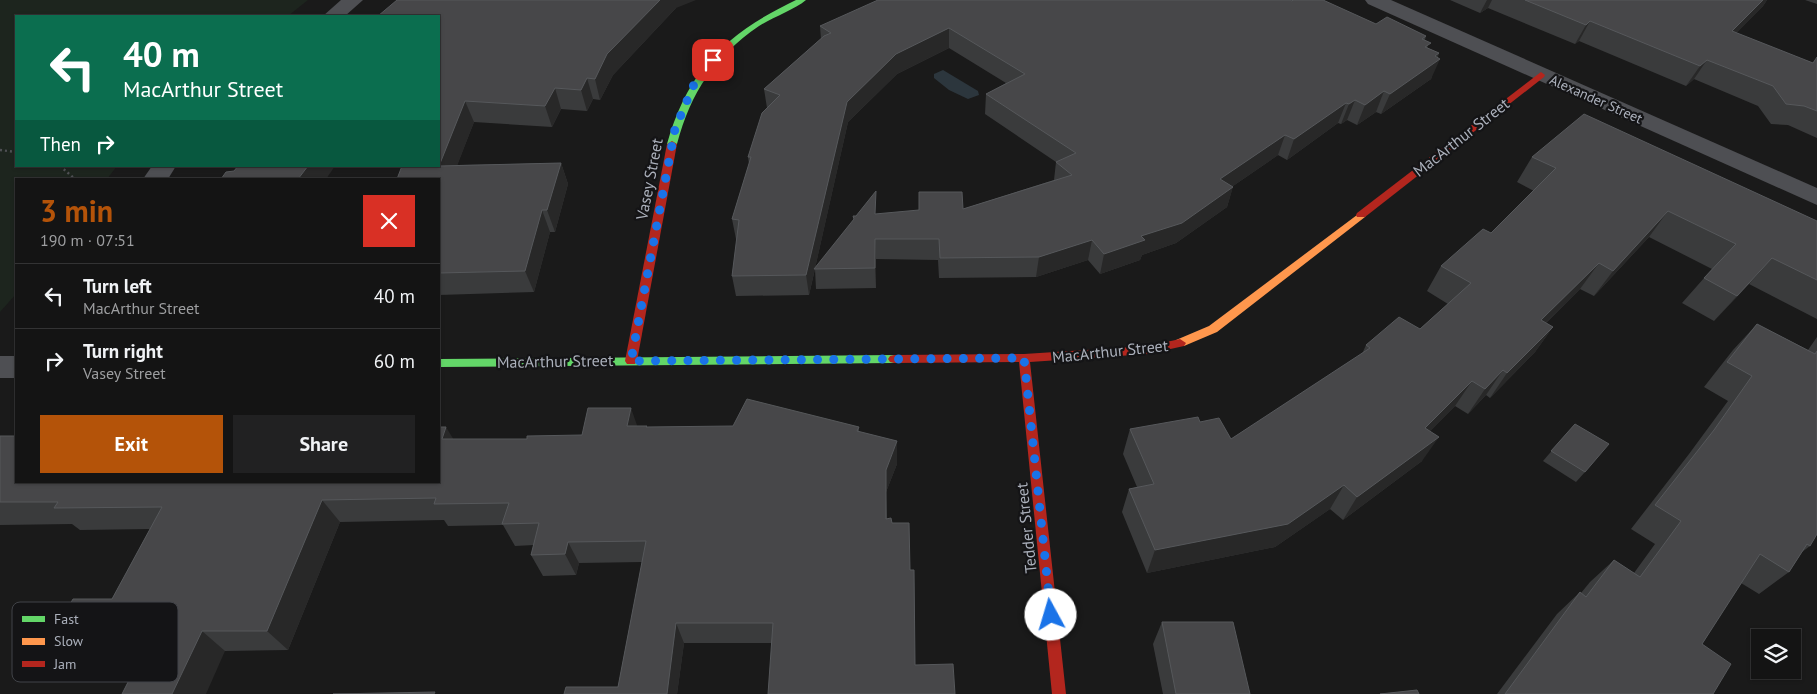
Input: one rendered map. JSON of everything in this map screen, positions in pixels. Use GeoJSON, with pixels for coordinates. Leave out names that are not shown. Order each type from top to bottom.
{"type":"FeatureCollection","features":[{"type":"Feature","properties":{"kind":"street"},"geometry":{"type":"LineString","coordinates":[[334,15],[353,0]]}},
{"type":"Feature","properties":{"kind":"street","name":"Vasey Street"},"geometry":{"type":"LineString","coordinates":[[631,361],[675,129],[695,82],[733,40],[784,8],[802,0]]}},
{"type":"Feature","properties":{"kind":"street","name":"Alexander Street"},"geometry":{"type":"LineString","coordinates":[[1375,0],[1817,197]]}},
{"type":"Feature","properties":{"kind":"street","name":"MacArthur Street"},"geometry":{"type":"LineString","coordinates":[[440,363],[1024,358],[1148,350],[1184,342],[1213,329],[1541,75]]}},
{"type":"Feature","properties":{"kind":"street"},"geometry":{"type":"LineString","coordinates":[[156,178],[164,167]]}},
{"type":"Feature","properties":{"kind":"street","name":"Tedder Street"},"geometry":{"type":"LineString","coordinates":[[1024,358],[1060,694]]}},
{"type":"Feature","properties":{"kind":"street"},"geometry":{"type":"LineString","coordinates":[[0,367],[15,367]]}},
{"type":"Feature","properties":{"kind":"path"},"geometry":{"type":"LineString","coordinates":[[0,150],[15,152]]}},
{"type":"Feature","properties":{"kind":"path"},"geometry":{"type":"LineString","coordinates":[[61,167],[74,178]]}},
{"type":"Feature","properties":{"kind":"shaded area"},"geometry":{"type":"Polygon","coordinates":[[[0,0],[308,0],[289,15],[15,15],[15,167],[116,167],[108,178],[15,178],[15,295],[0,312],[0,0]]]}},
{"type":"Feature","properties":{"kind":"shaded area"},"geometry":{"type":"Polygon","coordinates":[[[943,70],[978,91],[979,95],[968,99],[949,90],[934,78],[934,74],[943,70]]]}},
{"type":"Feature","properties":{"kind":"building"},"geometry":{"type":"Polygon","coordinates":[[[397,0],[660,0],[607,54],[595,79],[587,78],[581,90],[555,88],[545,106],[465,101],[440,164],[440,15],[379,15],[397,0]]]}},
{"type":"Feature","properties":{"kind":"building"},"geometry":{"type":"Polygon","coordinates":[[[878,0],[1323,0],[1376,24],[1387,17],[1426,36],[1422,39],[1431,43],[1425,47],[1439,53],[1435,56],[1440,59],[1390,94],[1384,91],[1365,105],[1355,100],[1349,104],[1346,103],[1294,139],[1285,135],[1220,179],[1233,187],[1182,223],[1141,236],[1145,240],[1104,254],[1092,240],[1039,257],[940,258],[939,239],[875,239],[875,268],[814,269],[854,219],[853,216],[856,216],[876,191],[875,214],[919,210],[919,192],[962,192],[963,209],[1072,175],[1056,162],[1076,153],[986,94],[1025,74],[949,28],[896,54],[847,102],[806,275],[732,276],[739,220],[732,219],[751,157],[748,157],[762,113],[780,95],[764,89],[824,36],[831,33],[820,26],[878,0]]]}},
{"type":"Feature","properties":{"kind":"building"},"geometry":{"type":"Polygon","coordinates":[[[1525,0],[1763,0],[1732,31],[1813,63],[1817,57],[1817,111],[1804,106],[1786,104],[1773,86],[1707,60],[1700,66],[1590,21],[1586,25],[1525,0]]]}},
{"type":"Feature","properties":{"kind":"building"},"geometry":{"type":"Polygon","coordinates":[[[1584,114],[1817,221],[1817,280],[1772,258],[1737,296],[1704,278],[1736,244],[1668,211],[1613,271],[1599,263],[1541,320],[1553,327],[1507,373],[1503,370],[1485,389],[1472,381],[1425,428],[1439,437],[1357,497],[1344,485],[1288,524],[1155,550],[1129,489],[1154,484],[1130,429],[1198,417],[1200,422],[1219,418],[1231,439],[1370,348],[1366,345],[1399,317],[1420,329],[1471,283],[1441,266],[1483,229],[1491,233],[1556,168],[1532,157],[1584,114]]]}},
{"type":"Feature","properties":{"kind":"building"},"geometry":{"type":"Polygon","coordinates":[[[561,163],[547,210],[542,210],[525,271],[440,273],[440,178],[397,178],[402,167],[561,163]]]}},
{"type":"Feature","properties":{"kind":"building"},"geometry":{"type":"Polygon","coordinates":[[[237,167],[307,167],[299,178],[222,178],[226,172],[234,171],[237,167]]]}},
{"type":"Feature","properties":{"kind":"building"},"geometry":{"type":"Polygon","coordinates":[[[1757,324],[1815,354],[1817,351],[1817,534],[1810,546],[1807,544],[1789,572],[1760,554],[1702,644],[1731,664],[1713,694],[1505,694],[1580,592],[1586,597],[1614,560],[1640,577],[1681,521],[1655,505],[1714,430],[1752,376],[1727,362],[1757,324]]]}},
{"type":"Feature","properties":{"kind":"building"},"geometry":{"type":"Polygon","coordinates":[[[747,399],[859,427],[857,431],[897,441],[886,470],[886,519],[891,518],[892,523],[909,523],[910,570],[914,570],[915,665],[953,664],[955,694],[768,694],[773,623],[676,623],[667,694],[564,694],[566,687],[618,687],[646,541],[568,542],[565,554],[531,555],[539,523],[502,524],[509,503],[434,504],[436,498],[322,500],[267,631],[202,631],[178,681],[178,602],[71,602],[73,599],[112,599],[162,507],[54,508],[58,502],[0,502],[0,436],[15,436],[15,483],[440,483],[440,427],[446,427],[442,439],[527,439],[527,436],[582,435],[588,408],[631,408],[627,426],[733,426],[747,399]]]}},
{"type":"Feature","properties":{"kind":"building"},"geometry":{"type":"Polygon","coordinates":[[[1575,424],[1609,444],[1585,472],[1551,451],[1575,424]]]}},
{"type":"Feature","properties":{"kind":"building"},"geometry":{"type":"Polygon","coordinates":[[[1162,622],[1233,622],[1250,694],[1176,694],[1162,622]]]}},
{"type":"Feature","properties":{"kind":"building"},"geometry":{"type":"Polygon","coordinates":[[[128,682],[178,682],[172,694],[122,694],[128,682]]]}},
{"type":"Feature","properties":{"kind":"building"},"geometry":{"type":"Polygon","coordinates":[[[1417,690],[1419,694],[1380,694],[1417,690]]]}},
{"type":"Feature","properties":{"kind":"building"},"geometry":{"type":"Polygon","coordinates":[[[435,692],[434,694],[333,694],[435,692]]]}},
{"type":"Feature","properties":{"kind":"traffic: fast"},"geometry":{"type":"LineString","coordinates":[[672,144],[679,118],[689,95],[702,74],[718,56],[736,39],[757,24],[802,0]]}},
{"type":"Feature","properties":{"kind":"traffic: fast"},"geometry":{"type":"LineString","coordinates":[[440,363],[894,359]]}},
{"type":"Feature","properties":{"kind":"traffic: slow"},"geometry":{"type":"LineString","coordinates":[[1180,343],[1213,329],[1361,215]]}},
{"type":"Feature","properties":{"kind":"traffic: jam"},"geometry":{"type":"LineString","coordinates":[[1361,215],[1541,75]]}},
{"type":"Feature","properties":{"kind":"traffic: jam"},"geometry":{"type":"LineString","coordinates":[[631,361],[672,144]]}},
{"type":"Feature","properties":{"kind":"traffic: jam"},"geometry":{"type":"LineString","coordinates":[[894,359],[1024,358],[1148,350],[1180,343]]}},
{"type":"Feature","properties":{"kind":"traffic: jam"},"geometry":{"type":"LineString","coordinates":[[1024,358],[1059,694]]}},
{"type":"Feature","properties":{"kind":"route"},"geometry":{"type":"LineString","coordinates":[[713,60],[695,82],[675,129],[631,361],[1024,358],[1051,615]]}}]}
